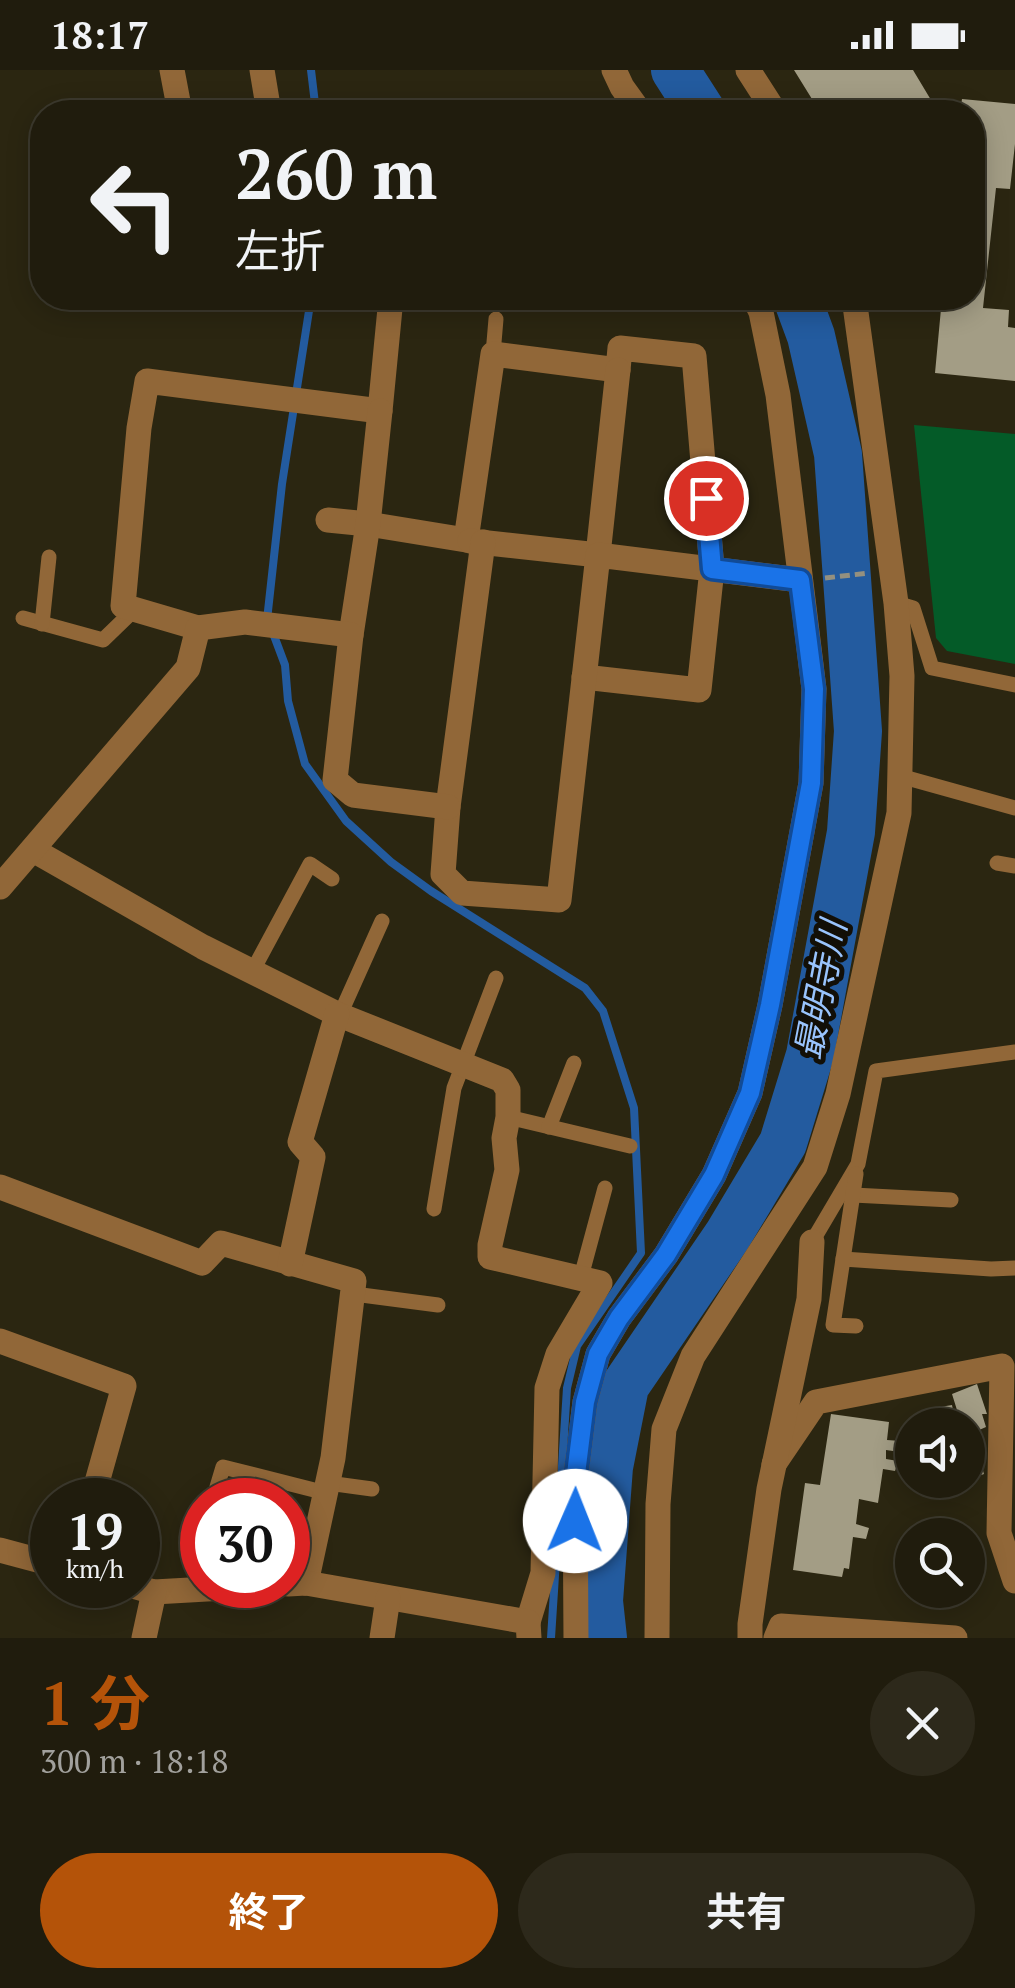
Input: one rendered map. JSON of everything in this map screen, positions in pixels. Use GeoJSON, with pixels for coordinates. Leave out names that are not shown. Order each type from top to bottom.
{"type":"FeatureCollection","features":[{"type":"Feature","properties":{"kind":"street"},"geometry":{"type":"LineString","coordinates":[[172,70],[178,100]]}},
{"type":"Feature","properties":{"kind":"street"},"geometry":{"type":"LineString","coordinates":[[262,70],[268,100]]}},
{"type":"Feature","properties":{"kind":"street"},"geometry":{"type":"LineString","coordinates":[[614,70],[632,100]]}},
{"type":"Feature","properties":{"kind":"street"},"geometry":{"type":"LineString","coordinates":[[748,70],[767,100]]}},
{"type":"Feature","properties":{"kind":"street"},"geometry":{"type":"LineString","coordinates":[[390,310],[368,524],[335,780],[354,795],[448,807]]}},
{"type":"Feature","properties":{"kind":"street"},"geometry":{"type":"LineString","coordinates":[[576,1638],[575,1482],[585,1402],[598,1354],[619,1318],[666,1255],[714,1175],[750,1093],[811,783],[814,689],[806,580],[778,396],[760,310]]}},
{"type":"Feature","properties":{"kind":"street"},"geometry":{"type":"LineString","coordinates":[[657,1638],[658,1504],[664,1429],[694,1356],[816,1167],[838,1094],[900,813],[902,676],[896,603],[856,310]]}},
{"type":"Feature","properties":{"kind":"street"},"geometry":{"type":"LineString","coordinates":[[584,678],[699,690],[712,569],[694,356],[620,348],[618,370],[598,554],[558,900],[462,893],[443,874],[492,354],[618,370]]}},
{"type":"Feature","properties":{"kind":"street"},"geometry":{"type":"LineString","coordinates":[[351,635],[245,622],[198,628],[123,606],[139,428],[147,381],[380,411]]}},
{"type":"Feature","properties":{"kind":"street"},"geometry":{"type":"LineString","coordinates":[[328,520],[806,580]]}},
{"type":"Feature","properties":{"kind":"street"},"geometry":{"type":"LineString","coordinates":[[0,887],[188,668],[198,628]]}},
{"type":"Feature","properties":{"kind":"street"},"geometry":{"type":"LineString","coordinates":[[33,850],[203,947],[337,1014],[502,1080],[508,1090],[504,1138],[507,1170],[490,1257],[600,1282],[558,1354],[547,1388],[543,1573],[528,1630],[388,1598],[310,1586]]}},
{"type":"Feature","properties":{"kind":"street"},"geometry":{"type":"LineString","coordinates":[[290,1264],[313,1157],[300,1142],[337,1014]]}},
{"type":"Feature","properties":{"kind":"street"},"geometry":{"type":"LineString","coordinates":[[0,1186],[202,1264],[221,1244],[354,1280],[334,1458],[310,1541]]}},
{"type":"Feature","properties":{"kind":"street"},"geometry":{"type":"LineString","coordinates":[[750,1638],[774,1464],[809,1299],[812,1242]]}},
{"type":"Feature","properties":{"kind":"street"},"geometry":{"type":"LineString","coordinates":[[0,1342],[124,1386],[98,1478]]}},
{"type":"Feature","properties":{"kind":"street"},"geometry":{"type":"LineString","coordinates":[[774,1464],[816,1402],[1002,1366],[999,1533],[1015,1580]]}},
{"type":"Feature","properties":{"kind":"street"},"geometry":{"type":"LineString","coordinates":[[0,1550],[30,1558]]}},
{"type":"Feature","properties":{"kind":"street"},"geometry":{"type":"LineString","coordinates":[[382,1638],[388,1598]]}},
{"type":"Feature","properties":{"kind":"street"},"geometry":{"type":"LineString","coordinates":[[143,1608],[144,1638]]}},
{"type":"Feature","properties":{"kind":"street"},"geometry":{"type":"LineString","coordinates":[[776,1638],[780,1626],[956,1638]]}},
{"type":"Feature","properties":{"kind":"lane"},"geometry":{"type":"LineString","coordinates":[[492,354],[496,319]]}},
{"type":"Feature","properties":{"kind":"lane"},"geometry":{"type":"LineString","coordinates":[[42,624],[49,556]]}},
{"type":"Feature","properties":{"kind":"lane"},"geometry":{"type":"LineString","coordinates":[[896,603],[913,608],[932,668],[1015,685]]}},
{"type":"Feature","properties":{"kind":"lane"},"geometry":{"type":"LineString","coordinates":[[23,618],[103,640],[134,610]]}},
{"type":"Feature","properties":{"kind":"lane"},"geometry":{"type":"LineString","coordinates":[[900,776],[1015,808]]}},
{"type":"Feature","properties":{"kind":"lane"},"geometry":{"type":"LineString","coordinates":[[252,972],[306,858],[332,879]]}},
{"type":"Feature","properties":{"kind":"lane"},"geometry":{"type":"LineString","coordinates":[[996,864],[1015,866]]}},
{"type":"Feature","properties":{"kind":"lane"},"geometry":{"type":"LineString","coordinates":[[337,1014],[344,1008],[382,921]]}},
{"type":"Feature","properties":{"kind":"lane"},"geometry":{"type":"LineString","coordinates":[[434,1209],[454,1088],[496,978]]}},
{"type":"Feature","properties":{"kind":"lane"},"geometry":{"type":"LineString","coordinates":[[856,1326],[832,1324],[876,1071],[1015,1052]]}},
{"type":"Feature","properties":{"kind":"lane"},"geometry":{"type":"LineString","coordinates":[[549,1127],[574,1063]]}},
{"type":"Feature","properties":{"kind":"lane"},"geometry":{"type":"LineString","coordinates":[[508,1117],[630,1146]]}},
{"type":"Feature","properties":{"kind":"lane"},"geometry":{"type":"LineString","coordinates":[[812,1242],[858,1164]]}},
{"type":"Feature","properties":{"kind":"lane"},"geometry":{"type":"LineString","coordinates":[[581,1277],[604,1188]]}},
{"type":"Feature","properties":{"kind":"lane"},"geometry":{"type":"LineString","coordinates":[[853,1195],[951,1200]]}},
{"type":"Feature","properties":{"kind":"lane"},"geometry":{"type":"LineString","coordinates":[[843,1259],[992,1270],[1015,1268]]}},
{"type":"Feature","properties":{"kind":"lane"},"geometry":{"type":"LineString","coordinates":[[354,1294],[438,1304]]}},
{"type":"Feature","properties":{"kind":"lane"},"geometry":{"type":"LineString","coordinates":[[220,1478],[223,1467],[277,1478]]}},
{"type":"Feature","properties":{"kind":"lane"},"geometry":{"type":"LineString","coordinates":[[310,1485],[372,1490]]}},
{"type":"Feature","properties":{"kind":"path"},"geometry":{"type":"LineString","coordinates":[[806,580],[880,572]]}},
{"type":"Feature","properties":{"kind":"green space"},"geometry":{"type":"Polygon","coordinates":[[[914,425],[1015,434],[1015,664],[947,651],[936,638],[914,425]]]}},
{"type":"Feature","properties":{"kind":"building"},"geometry":{"type":"Polygon","coordinates":[[[794,70],[913,70],[931,100],[813,100],[794,70]]]}},
{"type":"Feature","properties":{"kind":"building"},"geometry":{"type":"Polygon","coordinates":[[[985,101],[1015,104],[1010,189],[996,188],[985,290],[985,101]]]}},
{"type":"Feature","properties":{"kind":"building"},"geometry":{"type":"Polygon","coordinates":[[[941,310],[1009,310],[1008,327],[1015,328],[1015,381],[935,373],[941,310]]]}},
{"type":"Feature","properties":{"kind":"building"},"geometry":{"type":"Polygon","coordinates":[[[977,1384],[985,1408],[956,1408],[952,1394],[977,1384]]]}},
{"type":"Feature","properties":{"kind":"building"},"geometry":{"type":"Polygon","coordinates":[[[831,1414],[889,1422],[887,1440],[895,1441],[895,1451],[886,1450],[886,1459],[895,1460],[895,1471],[883,1469],[878,1503],[859,1499],[856,1524],[869,1528],[866,1539],[853,1537],[849,1569],[844,1568],[842,1577],[793,1570],[805,1483],[820,1485],[831,1414]]]}},
{"type":"Feature","properties":{"kind":"waterway"},"geometry":{"type":"LineString","coordinates":[[311,70],[315,100]]}},
{"type":"Feature","properties":{"kind":"waterway","name":"最明寺川"},"geometry":{"type":"LineString","coordinates":[[675,70],[694,100]]}},
{"type":"Feature","properties":{"kind":"waterway"},"geometry":{"type":"LineString","coordinates":[[267,620],[282,484],[309,310]]}},
{"type":"Feature","properties":{"kind":"waterway","name":"最明寺川"},"geometry":{"type":"LineString","coordinates":[[603,1638],[599,1601],[609,1467],[625,1386],[728,1235],[783,1143],[810,1055],[851,832],[858,731],[838,454],[801,310]]}},
{"type":"Feature","properties":{"kind":"waterway"},"geometry":{"type":"LineString","coordinates":[[273,633],[285,665],[288,701],[305,764],[346,821],[391,862],[431,891],[585,988],[603,1011],[634,1108],[641,1253],[577,1346],[567,1388],[551,1638]]}},
{"type":"Feature","properties":{"kind":"route"},"geometry":{"type":"LineString","coordinates":[[575,1521],[575,1482],[585,1402],[598,1354],[619,1318],[666,1255],[714,1175],[750,1093],[811,783],[814,689],[800,580],[712,569],[706,498]]}}]}
